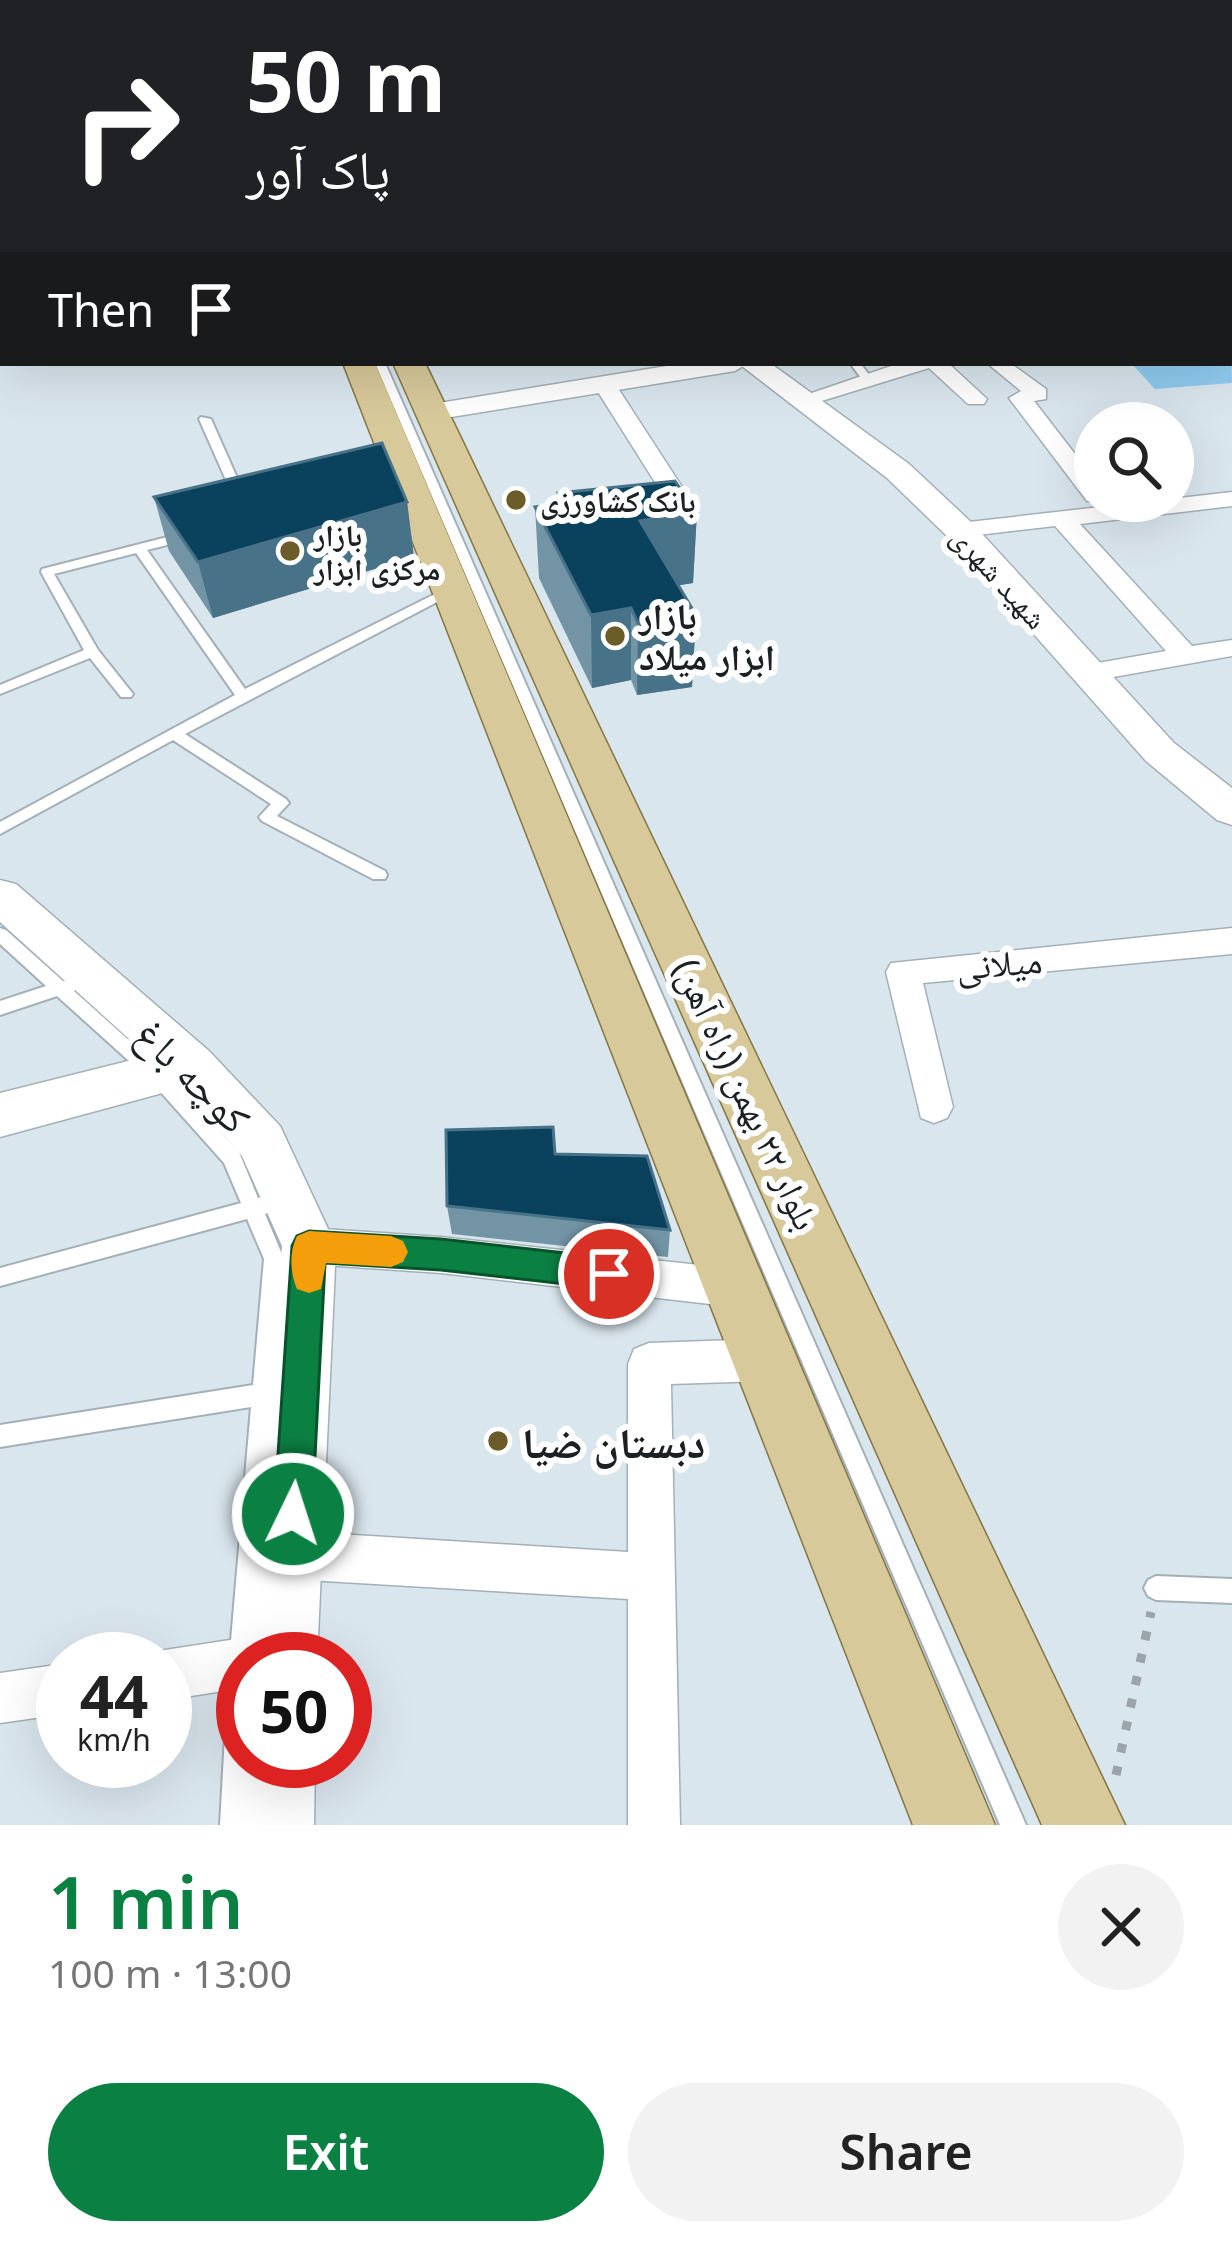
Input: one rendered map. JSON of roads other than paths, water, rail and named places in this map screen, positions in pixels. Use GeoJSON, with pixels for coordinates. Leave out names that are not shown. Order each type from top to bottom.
{"type":"FeatureCollection","features":[{"type":"Feature","properties":{"kind":"main road"},"geometry":{"type":"LineString","coordinates":[[360,366],[398,488],[452,591],[954,1825]]}},
{"type":"Feature","properties":{"kind":"main road","name":"شهید شهری"},"geometry":{"type":"LineString","coordinates":[[756,366],[898,471],[960,530],[1160,752],[1232,810]]}},
{"type":"Feature","properties":{"kind":"main road","name":"بلوار ۲۲ بهمن (راه آهن)"},"geometry":{"type":"LineString","coordinates":[[421,387],[1099,1803]]}},
{"type":"Feature","properties":{"kind":"main road","name":"کوچه باغ"},"geometry":{"type":"LineString","coordinates":[[0,896],[77,984],[262,1142],[283,1218],[283,1392],[290,1555],[272,1632]]}},
{"type":"Feature","properties":{"kind":"main road"},"geometry":{"type":"LineString","coordinates":[[0,1115],[173,1070]]}},
{"type":"Feature","properties":{"kind":"main road"},"geometry":{"type":"LineString","coordinates":[[278,1825],[279,1788]]}},
{"type":"Feature","properties":{"kind":"street"},"geometry":{"type":"LineString","coordinates":[[421,387],[604,384],[716,366]]}},
{"type":"Feature","properties":{"kind":"street"},"geometry":{"type":"LineString","coordinates":[[802,400],[861,372],[902,366]]}},
{"type":"Feature","properties":{"kind":"street"},"geometry":{"type":"LineString","coordinates":[[939,366],[976,399]]}},
{"type":"Feature","properties":{"kind":"street"},"geometry":{"type":"LineString","coordinates":[[1001,366],[1038,394],[1020,398],[1074,468]]}},
{"type":"Feature","properties":{"kind":"street"},"geometry":{"type":"LineString","coordinates":[[604,384],[670,487]]}},
{"type":"Feature","properties":{"kind":"street"},"geometry":{"type":"LineString","coordinates":[[1194,500],[1232,499]]}},
{"type":"Feature","properties":{"kind":"street"},"geometry":{"type":"LineString","coordinates":[[960,530],[1074,513]]}},
{"type":"Feature","properties":{"kind":"street"},"geometry":{"type":"LineString","coordinates":[[1061,518],[1186,656]]}},
{"type":"Feature","properties":{"kind":"street"},"geometry":{"type":"LineString","coordinates":[[1084,673],[1232,648]]}},
{"type":"Feature","properties":{"kind":"street","name":"میلانی"},"geometry":{"type":"LineString","coordinates":[[934,1107],[903,972],[1232,941]]}},
{"type":"Feature","properties":{"kind":"street"},"geometry":{"type":"LineString","coordinates":[[283,1218],[441,1255],[736,1288]]}},
{"type":"Feature","properties":{"kind":"street"},"geometry":{"type":"LineString","coordinates":[[654,1825],[649,1364],[765,1360]]}},
{"type":"Feature","properties":{"kind":"street"},"geometry":{"type":"LineString","coordinates":[[290,1555],[652,1576]]}},
{"type":"Feature","properties":{"kind":"street"},"geometry":{"type":"LineString","coordinates":[[0,1698],[36,1693]]}},
{"type":"Feature","properties":{"kind":"lane"},"geometry":{"type":"LineString","coordinates":[[381,366],[1012,1825]]}},
{"type":"Feature","properties":{"kind":"lane"},"geometry":{"type":"LineString","coordinates":[[206,419],[250,520]]}},
{"type":"Feature","properties":{"kind":"lane"},"geometry":{"type":"LineString","coordinates":[[125,694],[92,652],[46,572],[206,532]]}},
{"type":"Feature","properties":{"kind":"lane"},"geometry":{"type":"LineString","coordinates":[[140,548],[242,696]]}},
{"type":"Feature","properties":{"kind":"lane"},"geometry":{"type":"LineString","coordinates":[[0,829],[242,696],[452,591]]}},
{"type":"Feature","properties":{"kind":"lane"},"geometry":{"type":"LineString","coordinates":[[0,690],[92,652]]}},
{"type":"Feature","properties":{"kind":"lane"},"geometry":{"type":"LineString","coordinates":[[174,734],[281,803],[267,817],[379,875]]}},
{"type":"Feature","properties":{"kind":"lane"},"geometry":{"type":"LineString","coordinates":[[0,934],[77,984]]}},
{"type":"Feature","properties":{"kind":"lane"},"geometry":{"type":"LineString","coordinates":[[0,1008],[77,984]]}},
{"type":"Feature","properties":{"kind":"lane"},"geometry":{"type":"LineString","coordinates":[[0,1277],[283,1218]]}},
{"type":"Feature","properties":{"kind":"lane"},"geometry":{"type":"LineString","coordinates":[[0,1436],[283,1392],[267,1632]]}},
{"type":"Feature","properties":{"kind":"lane"},"geometry":{"type":"LineString","coordinates":[[1156,1588],[1232,1591]]}},
{"type":"Feature","properties":{"kind":"lane"},"geometry":{"type":"LineString","coordinates":[[233,1825],[240,1788]]}},
{"type":"Feature","properties":{"kind":"place","name":"بانک کشاورزی"},"geometry":{"type":"Point","coordinates":[516,500]}},
{"type":"Feature","properties":{"kind":"place","name":"بازار مرکزی ابزار"},"geometry":{"type":"Point","coordinates":[290,551]}},
{"type":"Feature","properties":{"kind":"place","name":"بازار ابزار میلاد"},"geometry":{"type":"Point","coordinates":[615,636]}},
{"type":"Feature","properties":{"kind":"place","name":"دبستان ضیا"},"geometry":{"type":"Point","coordinates":[498,1441]}}]}
